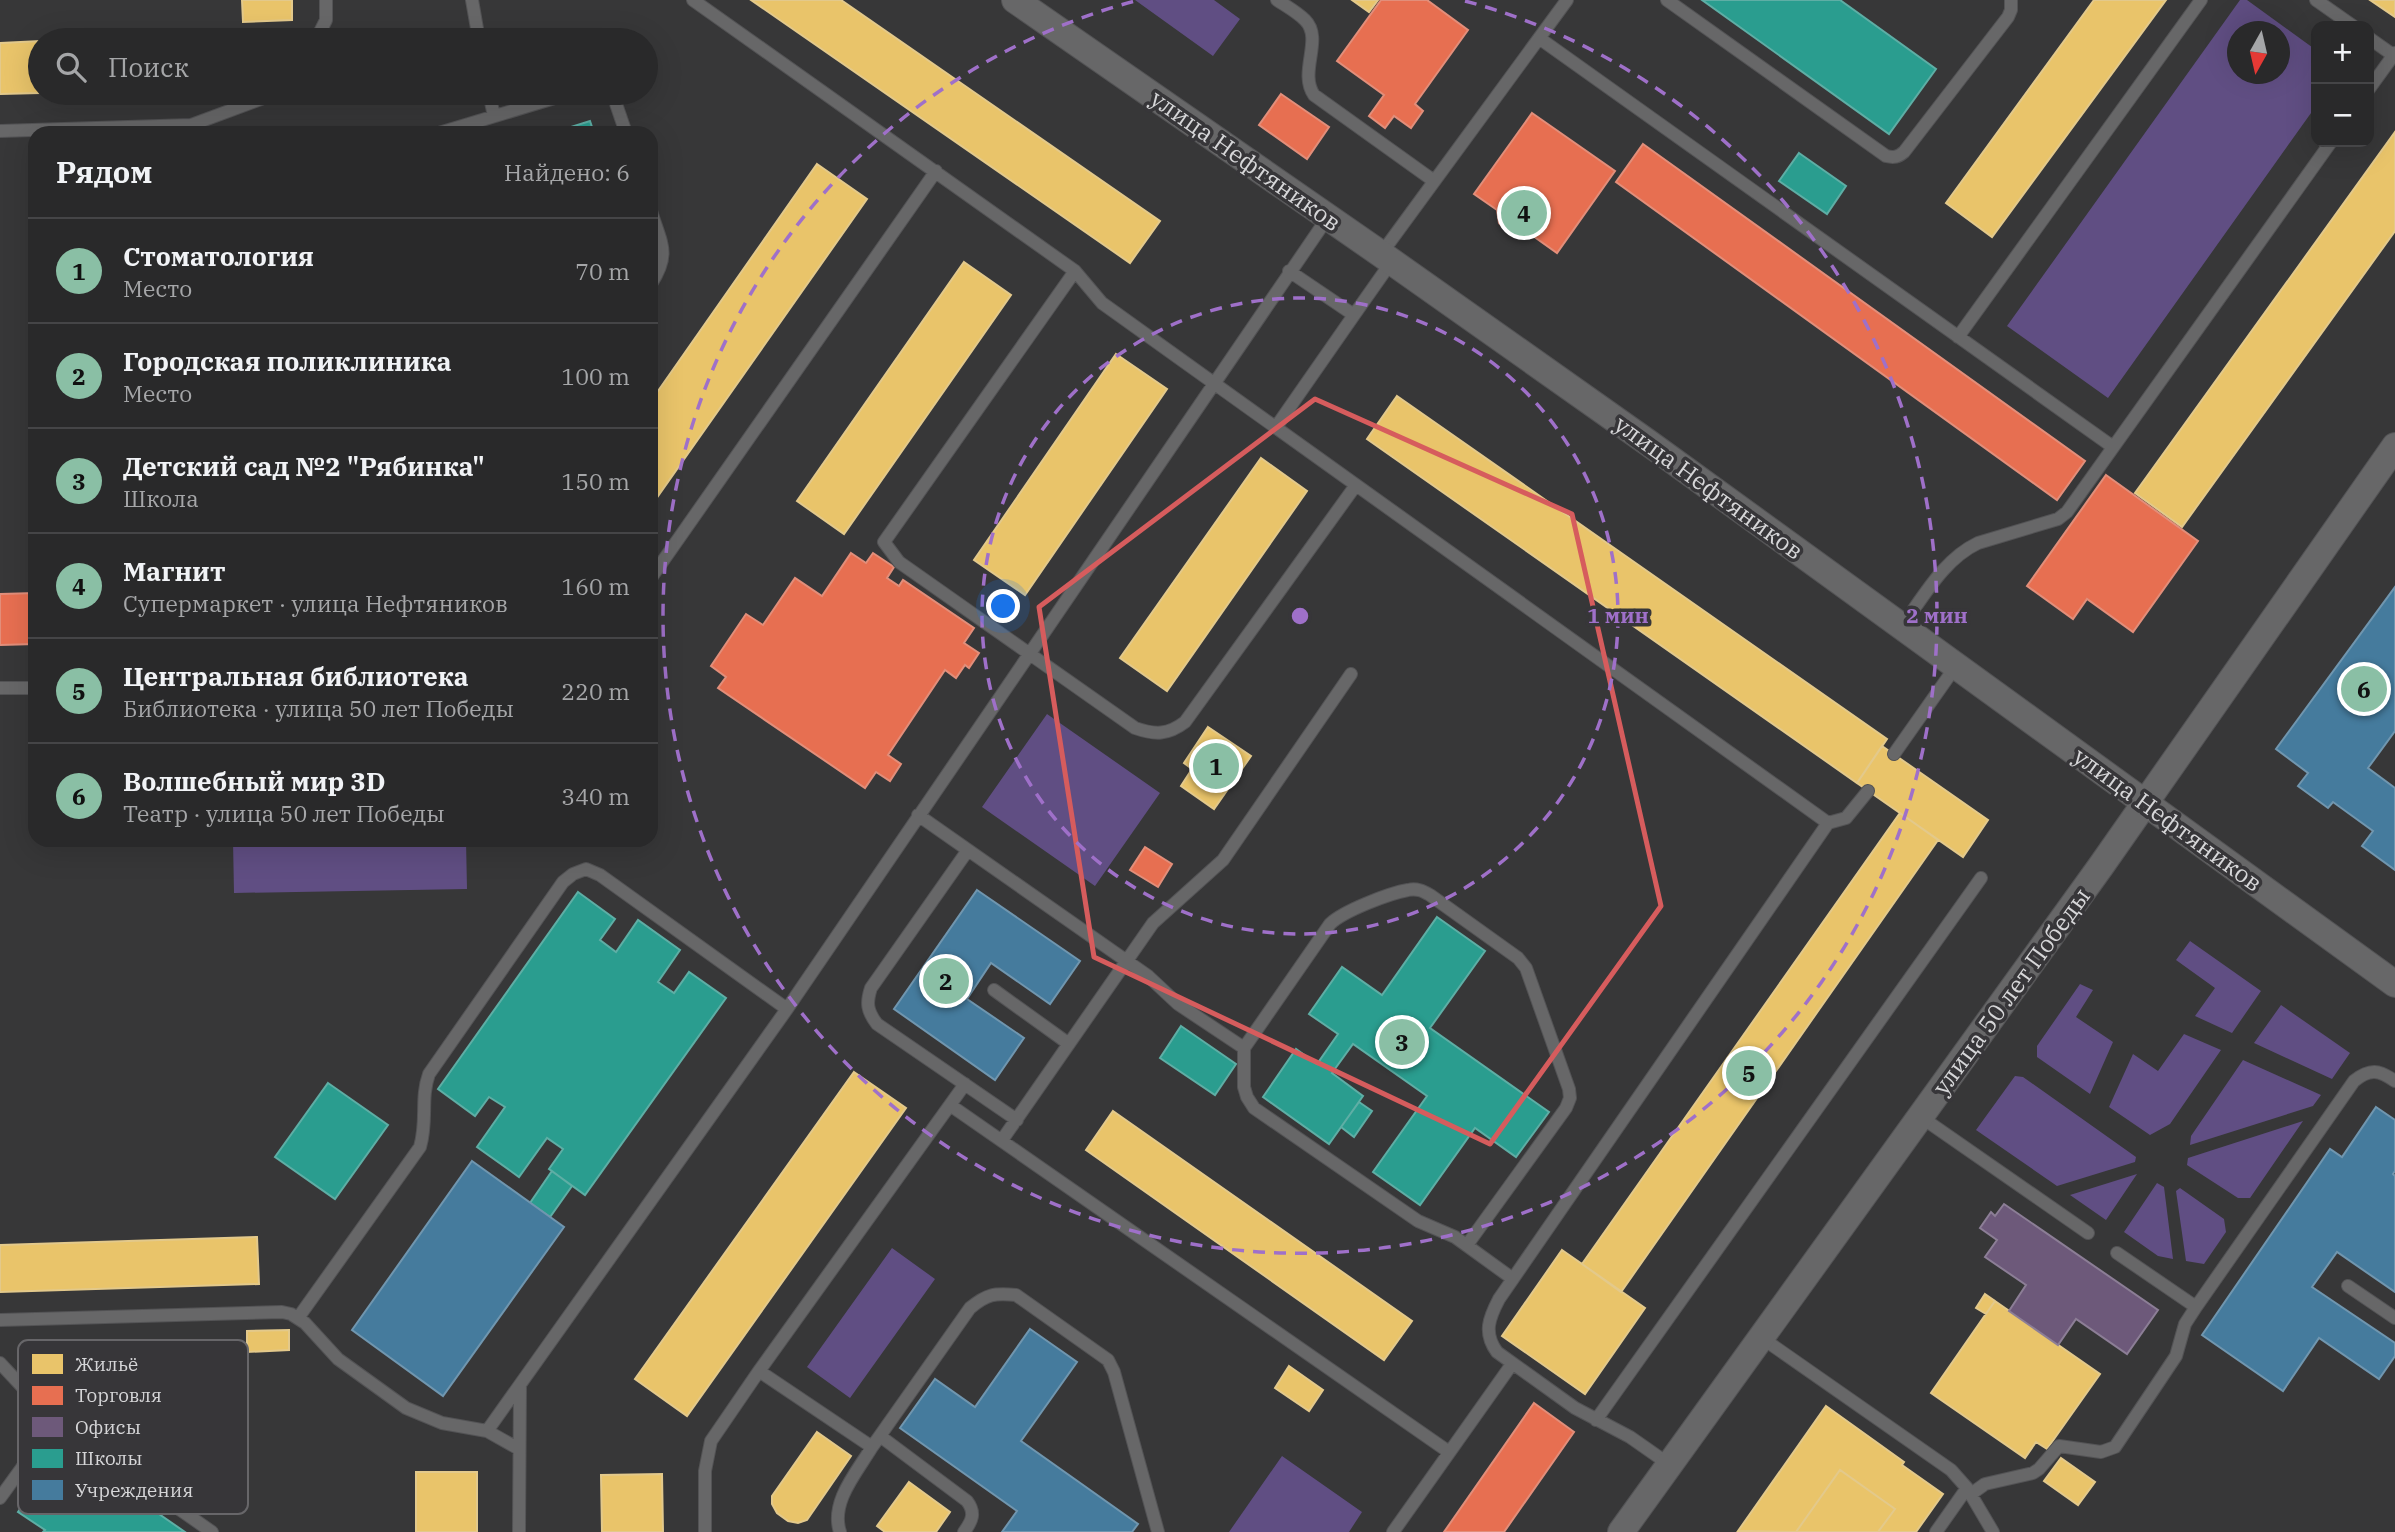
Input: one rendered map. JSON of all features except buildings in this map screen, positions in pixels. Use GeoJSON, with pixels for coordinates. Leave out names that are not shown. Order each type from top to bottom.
{"type":"FeatureCollection","features":[{"type":"Feature","properties":{"kind":"street","name":"улица Нефтяников"},"geometry":{"type":"LineString","coordinates":[[1015,0],[1387,257],[2395,984]]}},
{"type":"Feature","properties":{"kind":"street","name":"улица 50 лет Победы"},"geometry":{"type":"LineString","coordinates":[[1621,1532],[2145,803],[2395,446]]}},
{"type":"Feature","properties":{"kind":"lane"},"geometry":{"type":"LineString","coordinates":[[322,28],[326,20],[326,0]]}},
{"type":"Feature","properties":{"kind":"lane"},"geometry":{"type":"LineString","coordinates":[[472,0],[477,28]]}},
{"type":"Feature","properties":{"kind":"lane"},"geometry":{"type":"LineString","coordinates":[[693,0],[1075,271],[1102,303],[1828,823]]}},
{"type":"Feature","properties":{"kind":"lane"},"geometry":{"type":"LineString","coordinates":[[1277,0],[1306,20],[1311,29],[1307,75],[1314,95],[1434,181]]}},
{"type":"Feature","properties":{"kind":"lane"},"geometry":{"type":"LineString","coordinates":[[1276,427],[1354,315],[1434,181],[1567,0]]}},
{"type":"Feature","properties":{"kind":"lane"},"geometry":{"type":"LineString","coordinates":[[1667,0],[1892,158],[1899,157],[1904,152],[2000,27],[2011,9],[2011,0]]}},
{"type":"Feature","properties":{"kind":"lane"},"geometry":{"type":"LineString","coordinates":[[1958,337],[2201,0]]}},
{"type":"Feature","properties":{"kind":"lane"},"geometry":{"type":"LineString","coordinates":[[2316,0],[2346,21]]}},
{"type":"Feature","properties":{"kind":"lane"},"geometry":{"type":"LineString","coordinates":[[1539,38],[2113,447]]}},
{"type":"Feature","properties":{"kind":"lane"},"geometry":{"type":"LineString","coordinates":[[2373,84],[2394,54],[2374,41]]}},
{"type":"Feature","properties":{"kind":"lane"},"geometry":{"type":"LineString","coordinates":[[159,126],[191,125],[247,105]]}},
{"type":"Feature","properties":{"kind":"lane"},"geometry":{"type":"LineString","coordinates":[[492,105],[494,116]]}},
{"type":"Feature","properties":{"kind":"lane"},"geometry":{"type":"LineString","coordinates":[[462,126],[531,105]]}},
{"type":"Feature","properties":{"kind":"lane"},"geometry":{"type":"LineString","coordinates":[[616,105],[624,126]]}},
{"type":"Feature","properties":{"kind":"lane"},"geometry":{"type":"LineString","coordinates":[[0,131],[28,130]]}},
{"type":"Feature","properties":{"kind":"lane"},"geometry":{"type":"LineString","coordinates":[[1902,626],[1948,563],[1966,548],[2058,519],[2067,512],[2327,147]]}},
{"type":"Feature","properties":{"kind":"lane"},"geometry":{"type":"LineString","coordinates":[[658,568],[936,171]]}},
{"type":"Feature","properties":{"kind":"lane"},"geometry":{"type":"LineString","coordinates":[[486,1431],[787,1009],[1027,653],[1328,217]]}},
{"type":"Feature","properties":{"kind":"lane"},"geometry":{"type":"LineString","coordinates":[[658,233],[664,258],[658,273]]}},
{"type":"Feature","properties":{"kind":"lane"},"geometry":{"type":"LineString","coordinates":[[1075,271],[884,542],[899,562],[1135,728],[1162,734],[1175,730],[1185,722],[1356,485]]}},
{"type":"Feature","properties":{"kind":"lane"},"geometry":{"type":"LineString","coordinates":[[1289,271],[1354,315]]}},
{"type":"Feature","properties":{"kind":"lane"},"geometry":{"type":"LineString","coordinates":[[1894,754],[1956,666]]}},
{"type":"Feature","properties":{"kind":"lane"},"geometry":{"type":"LineString","coordinates":[[1002,1140],[1161,914],[1223,860],[1351,674]]}},
{"type":"Feature","properties":{"kind":"lane"},"geometry":{"type":"LineString","coordinates":[[0,688],[28,688]]}},
{"type":"Feature","properties":{"kind":"lane"},"geometry":{"type":"LineString","coordinates":[[1670,1465],[1637,1441],[1575,1408],[1497,1352],[1490,1343],[1492,1313],[1828,823],[1846,818],[1868,791]]}},
{"type":"Feature","properties":{"kind":"lane"},"geometry":{"type":"LineString","coordinates":[[918,815],[1148,976],[1178,1004],[1244,1048]]}},
{"type":"Feature","properties":{"kind":"lane"},"geometry":{"type":"LineString","coordinates":[[968,850],[871,988],[867,1000],[869,1014],[877,1024],[1017,1120]]}},
{"type":"Feature","properties":{"kind":"lane"},"geometry":{"type":"LineString","coordinates":[[298,1318],[420,1147],[425,1129],[423,1089],[429,1074],[564,882],[573,874],[586,869],[600,875],[787,1009]]}},
{"type":"Feature","properties":{"kind":"lane"},"geometry":{"type":"LineString","coordinates":[[1596,1420],[1981,878]]}},
{"type":"Feature","properties":{"kind":"lane"},"geometry":{"type":"LineString","coordinates":[[1467,1245],[1566,1108],[1570,1098],[1569,1089],[1526,968],[1518,958],[1430,895],[1420,890],[1408,890],[1338,917],[1244,1048],[1244,1087],[1255,1108],[1418,1222],[1455,1237],[1513,1279]]}},
{"type":"Feature","properties":{"kind":"lane"},"geometry":{"type":"LineString","coordinates":[[994,990],[1069,1044]]}},
{"type":"Feature","properties":{"kind":"lane"},"geometry":{"type":"LineString","coordinates":[[1936,1532],[1969,1491],[1985,1484],[2033,1473],[2059,1446],[2101,1452],[2115,1447],[2176,1356],[2185,1324],[2196,1307],[2354,1081],[2372,1071],[2382,1072],[2395,1081]]}},
{"type":"Feature","properties":{"kind":"lane"},"geometry":{"type":"LineString","coordinates":[[705,1532],[705,1471],[711,1441],[965,1084]]}},
{"type":"Feature","properties":{"kind":"lane"},"geometry":{"type":"LineString","coordinates":[[950,1105],[1449,1452]]}},
{"type":"Feature","properties":{"kind":"lane"},"geometry":{"type":"LineString","coordinates":[[1921,1117],[2088,1233]]}},
{"type":"Feature","properties":{"kind":"lane"},"geometry":{"type":"LineString","coordinates":[[2117,1254],[2196,1307]]}},
{"type":"Feature","properties":{"kind":"lane"},"geometry":{"type":"LineString","coordinates":[[2348,1286],[2395,1318]]}},
{"type":"Feature","properties":{"kind":"lane"},"geometry":{"type":"LineString","coordinates":[[840,1532],[837,1524],[838,1511],[843,1495],[872,1447],[970,1308],[985,1296],[1001,1294],[1016,1295],[1108,1360],[1114,1372],[1158,1532]]}},
{"type":"Feature","properties":{"kind":"lane"},"geometry":{"type":"LineString","coordinates":[[0,1320],[282,1312],[298,1318],[338,1359],[406,1408],[442,1423],[486,1431],[519,1449]]}},
{"type":"Feature","properties":{"kind":"lane"},"geometry":{"type":"LineString","coordinates":[[1762,1338],[1951,1470],[1969,1491],[1993,1532]]}},
{"type":"Feature","properties":{"kind":"lane"},"geometry":{"type":"LineString","coordinates":[[0,1363],[18,1382]]}},
{"type":"Feature","properties":{"kind":"lane"},"geometry":{"type":"LineString","coordinates":[[1393,1532],[1512,1364]]}},
{"type":"Feature","properties":{"kind":"lane"},"geometry":{"type":"LineString","coordinates":[[759,1371],[872,1447]]}},
{"type":"Feature","properties":{"kind":"lane"},"geometry":{"type":"LineString","coordinates":[[519,1532],[520,1384]]}},
{"type":"Feature","properties":{"kind":"lane"},"geometry":{"type":"LineString","coordinates":[[880,1436],[967,1501],[973,1515],[964,1532]]}},
{"type":"Feature","properties":{"kind":"lane"},"geometry":{"type":"LineString","coordinates":[[0,1498],[18,1473]]}},
{"type":"Feature","properties":{"kind":"lane"},"geometry":{"type":"LineString","coordinates":[[186,1514],[212,1532]]}},
{"type":"Feature","properties":{"kind":"highlighted area"},"geometry":{"type":"Polygon","coordinates":[[[1315,399],[1572,514],[1661,906],[1490,1144],[1094,957],[1039,607],[1315,399]]]}},
{"type":"Feature","properties":{"kind":"shaded area"},"geometry":{"type":"Polygon","coordinates":[[[1135,0],[1214,0],[1240,19],[1213,56],[1135,0]]]}},
{"type":"Feature","properties":{"kind":"shaded area"},"geometry":{"type":"Polygon","coordinates":[[[2240,0],[2247,0],[2276,21],[2227,21],[2227,84],[2290,84],[2290,31],[2311,46],[2311,113],[2108,398],[2007,326],[2240,0]]]}},
{"type":"Feature","properties":{"kind":"shaded area"},"geometry":{"type":"Polygon","coordinates":[[[1047,714],[1160,793],[1095,886],[982,807],[1047,714]]]}},
{"type":"Feature","properties":{"kind":"shaded area"},"geometry":{"type":"Polygon","coordinates":[[[233,847],[466,847],[467,889],[234,893],[233,847]]]}},
{"type":"Feature","properties":{"kind":"shaded area"},"geometry":{"type":"Polygon","coordinates":[[[2190,941],[2261,991],[2232,1033],[2195,1016],[2215,988],[2176,960],[2190,941]]]}},
{"type":"Feature","properties":{"kind":"shaded area"},"geometry":{"type":"Polygon","coordinates":[[[2080,984],[2093,990],[2076,1017],[2113,1042],[2090,1094],[2037,1057],[2037,1046],[2080,984]]]}},
{"type":"Feature","properties":{"kind":"shaded area"},"geometry":{"type":"Polygon","coordinates":[[[2281,1005],[2350,1053],[2332,1079],[2254,1043],[2281,1005]]]}},
{"type":"Feature","properties":{"kind":"shaded area"},"geometry":{"type":"Polygon","coordinates":[[[2184,1034],[2221,1050],[2170,1124],[2150,1135],[2109,1107],[2133,1054],[2158,1071],[2184,1034]]]}},
{"type":"Feature","properties":{"kind":"shaded area"},"geometry":{"type":"Polygon","coordinates":[[[2243,1060],[2321,1095],[2313,1106],[2190,1145],[2191,1136],[2243,1060]]]}},
{"type":"Feature","properties":{"kind":"shaded area"},"geometry":{"type":"Polygon","coordinates":[[[2015,1076],[2023,1077],[2136,1157],[2135,1162],[2057,1186],[1976,1130],[2015,1076]]]}},
{"type":"Feature","properties":{"kind":"shaded area"},"geometry":{"type":"Polygon","coordinates":[[[2303,1121],[2250,1198],[2238,1198],[2187,1165],[2188,1158],[2303,1121]]]}},
{"type":"Feature","properties":{"kind":"shaded area"},"geometry":{"type":"Polygon","coordinates":[[[2137,1174],[2106,1220],[2070,1195],[2137,1174]]]}},
{"type":"Feature","properties":{"kind":"shaded area"},"geometry":{"type":"Polygon","coordinates":[[[2157,1183],[2164,1187],[2173,1259],[2158,1256],[2124,1232],[2157,1183]]]}},
{"type":"Feature","properties":{"kind":"shaded area"},"geometry":{"type":"Polygon","coordinates":[[[2180,1188],[2224,1219],[2226,1232],[2204,1264],[2186,1261],[2176,1191],[2180,1188]]]}},
{"type":"Feature","properties":{"kind":"shaded area"},"geometry":{"type":"Polygon","coordinates":[[[892,1248],[935,1279],[850,1398],[807,1367],[892,1248]]]}},
{"type":"Feature","properties":{"kind":"shaded area"},"geometry":{"type":"Polygon","coordinates":[[[1282,1456],[1362,1512],[1349,1532],[1229,1532],[1282,1456]]]}},
{"type":"Feature","properties":{"kind":"place","name":"Магнит"},"geometry":{"type":"Point","coordinates":[1524,213]}},
{"type":"Feature","properties":{"kind":"place","name":"Волшебный мир 3D"},"geometry":{"type":"Point","coordinates":[2364,689]}},
{"type":"Feature","properties":{"kind":"place","name":"Стоматология"},"geometry":{"type":"Point","coordinates":[1216,766]}},
{"type":"Feature","properties":{"kind":"place","name":"Городская поликлиника"},"geometry":{"type":"Point","coordinates":[946,981]}},
{"type":"Feature","properties":{"kind":"place","name":"Детский сад №2 \"Рябинка\""},"geometry":{"type":"Point","coordinates":[1402,1042]}},
{"type":"Feature","properties":{"kind":"place","name":"Центральная библиотека"},"geometry":{"type":"Point","coordinates":[1749,1073]}}]}
